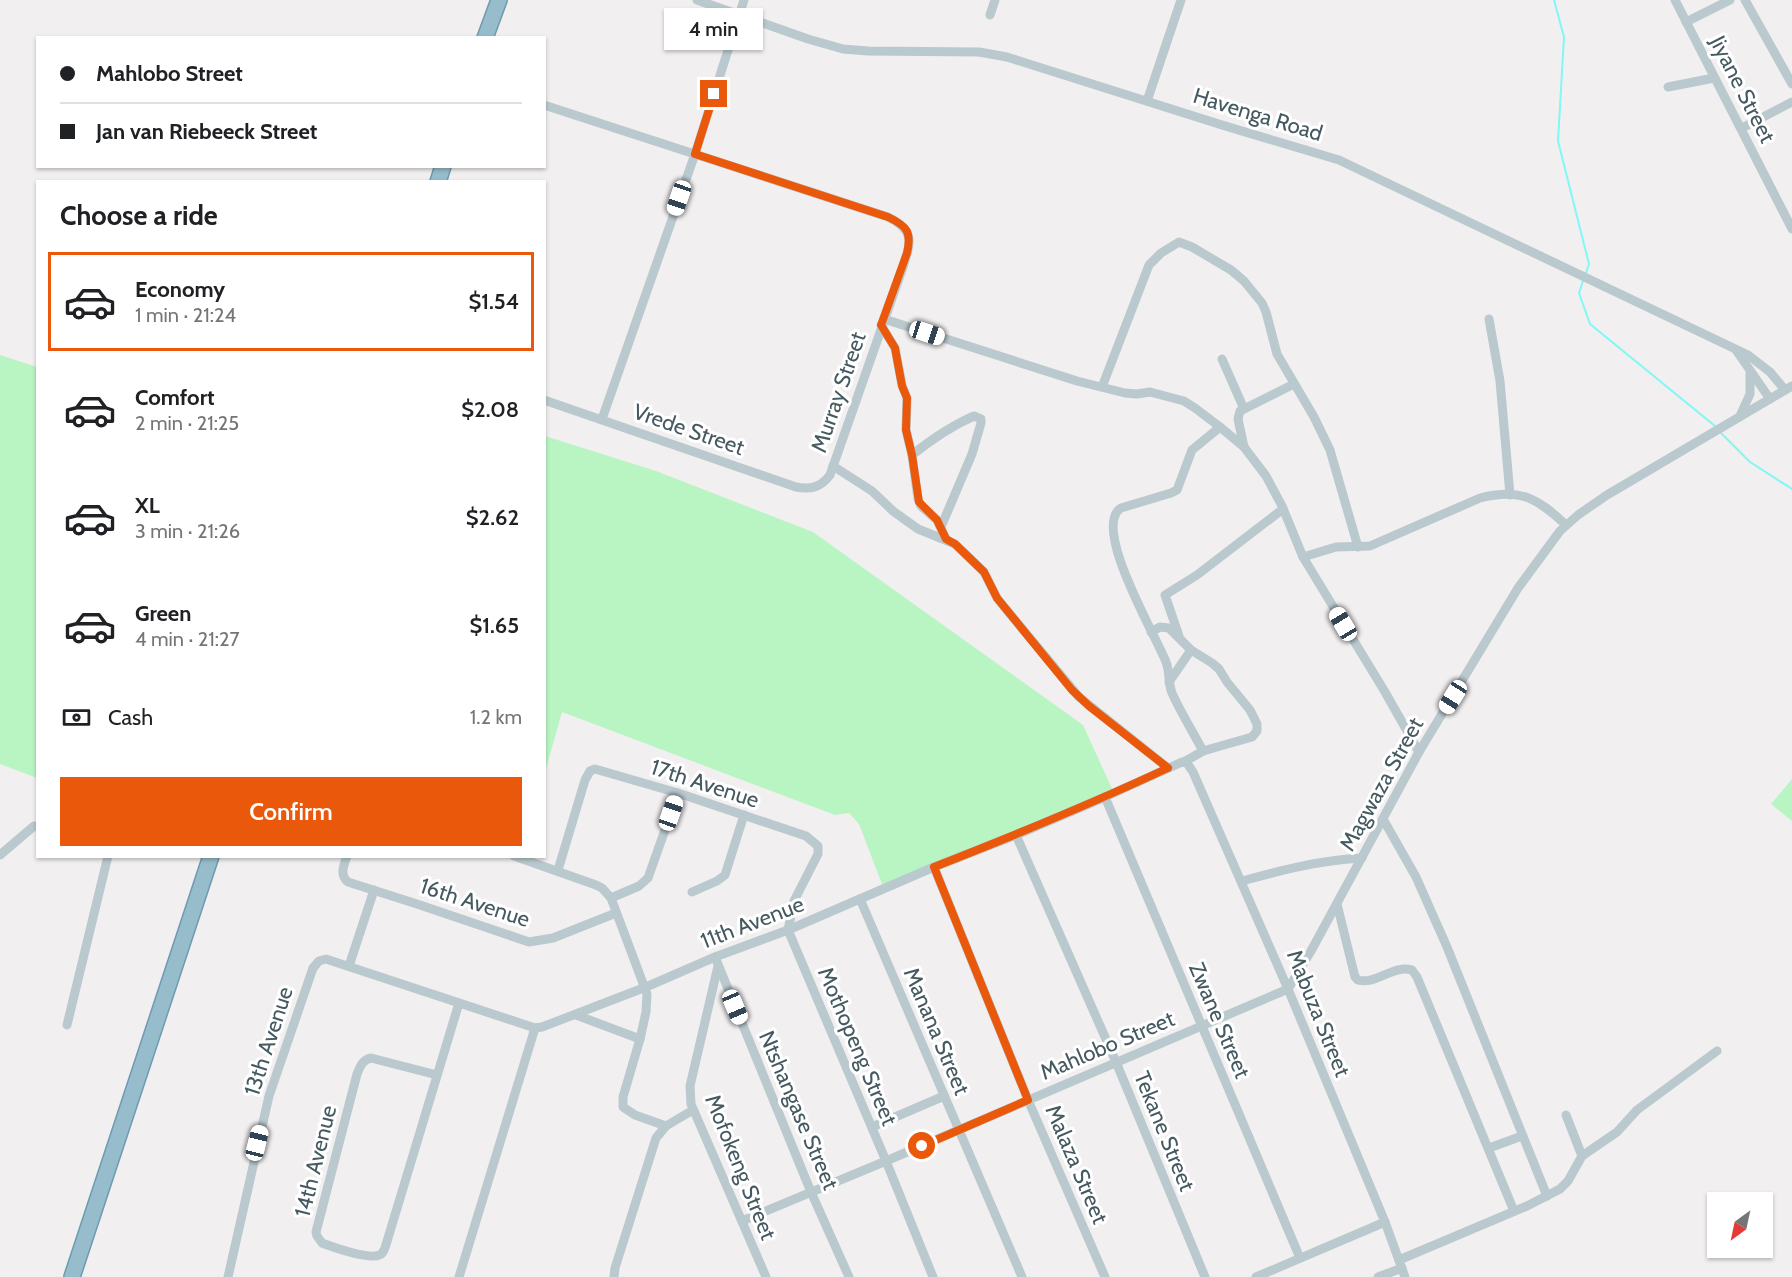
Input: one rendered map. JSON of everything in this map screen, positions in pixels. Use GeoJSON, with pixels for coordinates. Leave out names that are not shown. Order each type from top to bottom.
{"type":"FeatureCollection","features":[{"type":"Feature","properties":{"kind":"highway"},"geometry":{"type":"LineString","coordinates":[[486,36],[499,0]]}},
{"type":"Feature","properties":{"kind":"highway"},"geometry":{"type":"LineString","coordinates":[[72,1277],[210,858]]}},
{"type":"Feature","properties":{"kind":"street","name":"Havenga Road"},"geometry":{"type":"LineString","coordinates":[[697,0],[808,39],[855,51],[979,52],[1007,57],[1339,160],[1748,355],[1788,388]]}},
{"type":"Feature","properties":{"kind":"street"},"geometry":{"type":"LineString","coordinates":[[602,419],[695,154],[744,0]]}},
{"type":"Feature","properties":{"kind":"street"},"geometry":{"type":"LineString","coordinates":[[990,15],[995,0]]}},
{"type":"Feature","properties":{"kind":"street"},"geometry":{"type":"LineString","coordinates":[[1147,101],[1181,0]]}},
{"type":"Feature","properties":{"kind":"street","name":"Jiyane Street"},"geometry":{"type":"LineString","coordinates":[[1675,0],[1792,229]]}},
{"type":"Feature","properties":{"kind":"street"},"geometry":{"type":"LineString","coordinates":[[1686,22],[1730,0]]}},
{"type":"Feature","properties":{"kind":"street"},"geometry":{"type":"LineString","coordinates":[[1745,0],[1792,84]]}},
{"type":"Feature","properties":{"kind":"street"},"geometry":{"type":"LineString","coordinates":[[1668,87],[1714,78]]}},
{"type":"Feature","properties":{"kind":"street"},"geometry":{"type":"LineString","coordinates":[[1742,128],[1792,102]]}},
{"type":"Feature","properties":{"kind":"street"},"geometry":{"type":"LineString","coordinates":[[546,106],[695,154]]}},
{"type":"Feature","properties":{"kind":"street","name":"Murray Street"},"geometry":{"type":"LineString","coordinates":[[695,154],[888,217],[904,226],[908,232],[910,241],[905,260],[830,475],[821,484]]}},
{"type":"Feature","properties":{"kind":"street"},"geometry":{"type":"LineString","coordinates":[[1102,387],[1149,265],[1161,253],[1179,242],[1220,263],[1231,270],[1254,293],[1266,312],[1277,354],[1314,417],[1330,450],[1358,547]]}},
{"type":"Feature","properties":{"kind":"street"},"geometry":{"type":"LineString","coordinates":[[1489,319],[1500,381],[1510,495]]}},
{"type":"Feature","properties":{"kind":"street"},"geometry":{"type":"LineString","coordinates":[[883,322],[1077,381],[1137,394],[1150,392],[1184,401],[1220,427],[1244,447],[1266,477],[1303,557],[1419,752]]}},
{"type":"Feature","properties":{"kind":"street"},"geometry":{"type":"LineString","coordinates":[[883,322],[897,357],[902,386],[907,398],[906,430],[919,502],[934,516],[946,539]]}},
{"type":"Feature","properties":{"kind":"street","name":"Havenga Road"},"geometry":{"type":"LineString","coordinates":[[1736,350],[1770,399]]}},
{"type":"Feature","properties":{"kind":"street"},"geometry":{"type":"LineString","coordinates":[[1222,359],[1244,409]]}},
{"type":"Feature","properties":{"kind":"street"},"geometry":{"type":"LineString","coordinates":[[1740,416],[1750,394],[1749,368]]}},
{"type":"Feature","properties":{"kind":"street"},"geometry":{"type":"LineString","coordinates":[[1244,447],[1238,416],[1244,409],[1294,384]]}},
{"type":"Feature","properties":{"kind":"street","name":"Magwaza Street"},"geometry":{"type":"LineString","coordinates":[[1288,989],[1419,752],[1518,588],[1545,549],[1566,525],[1607,495],[1788,388]]}},
{"type":"Feature","properties":{"kind":"street","name":"Vrede Street"},"geometry":{"type":"LineString","coordinates":[[546,401],[796,487],[817,487],[821,484]]}},
{"type":"Feature","properties":{"kind":"street"},"geometry":{"type":"LineString","coordinates":[[912,455],[956,424],[974,416],[981,419],[972,454],[941,527]]}},
{"type":"Feature","properties":{"kind":"street"},"geometry":{"type":"LineString","coordinates":[[1203,751],[1172,693],[1166,662],[1123,572],[1113,518],[1117,510],[1128,505],[1175,492],[1179,487],[1192,450],[1220,427]]}},
{"type":"Feature","properties":{"kind":"street"},"geometry":{"type":"LineString","coordinates":[[833,466],[872,491],[893,511],[918,529],[955,544],[984,572],[997,598],[1079,697],[1168,768]]}},
{"type":"Feature","properties":{"kind":"street"},"geometry":{"type":"LineString","coordinates":[[1303,557],[1336,547],[1370,546],[1480,498],[1493,495],[1523,496],[1542,504],[1566,525]]}},
{"type":"Feature","properties":{"kind":"street"},"geometry":{"type":"LineString","coordinates":[[1179,637],[1165,595],[1197,575],[1283,510]]}},
{"type":"Feature","properties":{"kind":"street"},"geometry":{"type":"LineString","coordinates":[[1151,632],[1160,627],[1168,628],[1191,650],[1169,682]]}},
{"type":"Feature","properties":{"kind":"street","name":"11th Avenue"},"geometry":{"type":"LineString","coordinates":[[535,1029],[716,961],[934,867],[1105,797],[1180,762],[1187,765],[1203,751],[1252,737],[1257,731],[1257,724],[1250,710],[1219,669],[1191,650]]}},
{"type":"Feature","properties":{"kind":"street","name":"Mabuza Street"},"geometry":{"type":"LineString","coordinates":[[1187,765],[1242,881],[1385,1222],[1402,1268]]}},
{"type":"Feature","properties":{"kind":"street","name":"17th Avenue"},"geometry":{"type":"LineString","coordinates":[[558,870],[583,788],[590,771],[598,770],[678,793],[806,836],[814,842],[818,847],[815,860],[794,901],[788,930]]}},
{"type":"Feature","properties":{"kind":"street"},"geometry":{"type":"LineString","coordinates":[[611,898],[639,886],[648,878],[678,793]]}},
{"type":"Feature","properties":{"kind":"street","name":"Zwane Street"},"geometry":{"type":"LineString","coordinates":[[1105,797],[1300,1258]]}},
{"type":"Feature","properties":{"kind":"street"},"geometry":{"type":"LineString","coordinates":[[692,892],[717,881],[725,874],[744,815]]}},
{"type":"Feature","properties":{"kind":"street"},"geometry":{"type":"LineString","coordinates":[[1383,819],[1416,877],[1447,947],[1547,1196]]}},
{"type":"Feature","properties":{"kind":"street"},"geometry":{"type":"LineString","coordinates":[[0,855],[36,826]]}},
{"type":"Feature","properties":{"kind":"street","name":"Tekane Street"},"geometry":{"type":"LineString","coordinates":[[1016,835],[1116,1062],[1205,1277]]}},
{"type":"Feature","properties":{"kind":"street"},"geometry":{"type":"LineString","coordinates":[[67,1025],[108,858]]}},
{"type":"Feature","properties":{"kind":"street","name":"16th Avenue"},"geometry":{"type":"LineString","coordinates":[[347,858],[343,873],[345,880],[529,942],[553,938],[616,913]]}},
{"type":"Feature","properties":{"kind":"street"},"geometry":{"type":"LineString","coordinates":[[520,858],[596,885],[611,898],[646,987],[647,1000],[640,1040],[623,1097],[623,1107],[635,1115],[666,1125]]}},
{"type":"Feature","properties":{"kind":"street"},"geometry":{"type":"LineString","coordinates":[[1242,881],[1293,867],[1362,858]]}},
{"type":"Feature","properties":{"kind":"street","name":"Malaza Street"},"geometry":{"type":"LineString","coordinates":[[934,867],[1028,1100],[1105,1277]]}},
{"type":"Feature","properties":{"kind":"street"},"geometry":{"type":"LineString","coordinates":[[374,890],[349,966],[535,1029],[459,1277]]}},
{"type":"Feature","properties":{"kind":"street","name":"Manana Street"},"geometry":{"type":"LineString","coordinates":[[860,899],[1022,1277]]}},
{"type":"Feature","properties":{"kind":"street"},"geometry":{"type":"LineString","coordinates":[[1337,904],[1355,977],[1358,980],[1368,981],[1403,968],[1414,972],[1427,998],[1514,1211]]}},
{"type":"Feature","properties":{"kind":"street","name":"Mothopeng Street"},"geometry":{"type":"LineString","coordinates":[[788,930],[933,1277]]}},
{"type":"Feature","properties":{"kind":"street","name":"13th Avenue"},"geometry":{"type":"LineString","coordinates":[[228,1277],[269,1096],[313,968],[319,961],[326,958],[349,966]]}},
{"type":"Feature","properties":{"kind":"street","name":"Mofokeng Street"},"geometry":{"type":"LineString","coordinates":[[716,961],[689,1095],[693,1110],[766,1277]]}},
{"type":"Feature","properties":{"kind":"street","name":"Ntshangase Street"},"geometry":{"type":"LineString","coordinates":[[716,961],[849,1277]]}},
{"type":"Feature","properties":{"kind":"street","name":"Mahlobo Street"},"geometry":{"type":"LineString","coordinates":[[742,1221],[1288,989]]}},
{"type":"Feature","properties":{"kind":"street","name":"14th Avenue"},"geometry":{"type":"LineString","coordinates":[[437,1076],[371,1058],[361,1064],[316,1232],[322,1243],[369,1256],[379,1256],[383,1252],[437,1076],[459,1003]]}},
{"type":"Feature","properties":{"kind":"street"},"geometry":{"type":"LineString","coordinates":[[576,1015],[640,1040]]}},
{"type":"Feature","properties":{"kind":"street"},"geometry":{"type":"LineString","coordinates":[[1378,1277],[1402,1268],[1560,1189],[1568,1181],[1581,1156],[1617,1132],[1637,1110],[1717,1051]]}},
{"type":"Feature","properties":{"kind":"street"},"geometry":{"type":"LineString","coordinates":[[872,1127],[944,1096]]}},
{"type":"Feature","properties":{"kind":"street"},"geometry":{"type":"LineString","coordinates":[[614,1277],[658,1133],[666,1125],[693,1110]]}},
{"type":"Feature","properties":{"kind":"street"},"geometry":{"type":"LineString","coordinates":[[1566,1115],[1581,1156]]}},
{"type":"Feature","properties":{"kind":"street"},"geometry":{"type":"LineString","coordinates":[[1489,1148],[1522,1136]]}},
{"type":"Feature","properties":{"kind":"street"},"geometry":{"type":"LineString","coordinates":[[1256,1277],[1385,1222]]}},
{"type":"Feature","properties":{"kind":"green space"},"geometry":{"type":"Polygon","coordinates":[[[0,355],[36,367],[36,778],[0,764],[0,355]]]}},
{"type":"Feature","properties":{"kind":"green space"},"geometry":{"type":"Polygon","coordinates":[[[546,436],[656,471],[813,532],[1083,725],[1114,793],[885,892],[859,824],[849,813],[835,815],[562,712],[546,768],[546,436]]]}},
{"type":"Feature","properties":{"kind":"green space"},"geometry":{"type":"Polygon","coordinates":[[[1792,779],[1792,821],[1771,804],[1792,779]]]}},
{"type":"Feature","properties":{"kind":"waterway"},"geometry":{"type":"LineString","coordinates":[[1554,0],[1564,37],[1558,141],[1589,264],[1585,276]]}},
{"type":"Feature","properties":{"kind":"waterway"},"geometry":{"type":"LineString","coordinates":[[1583,281],[1579,293],[1590,324],[1715,426]]}},
{"type":"Feature","properties":{"kind":"waterway"},"geometry":{"type":"LineString","coordinates":[[1721,433],[1750,462],[1792,489]]}},
{"type":"Feature","properties":{"kind":"route"},"geometry":{"type":"LineString","coordinates":[[714,94],[695,154],[888,217],[904,226],[910,241],[881,325],[895,348],[902,386],[907,398],[906,430],[919,502],[937,520],[946,539],[955,544],[984,572],[997,598],[1072,690],[1168,768],[1016,835],[934,867],[1028,1100],[922,1146]]}}]}
